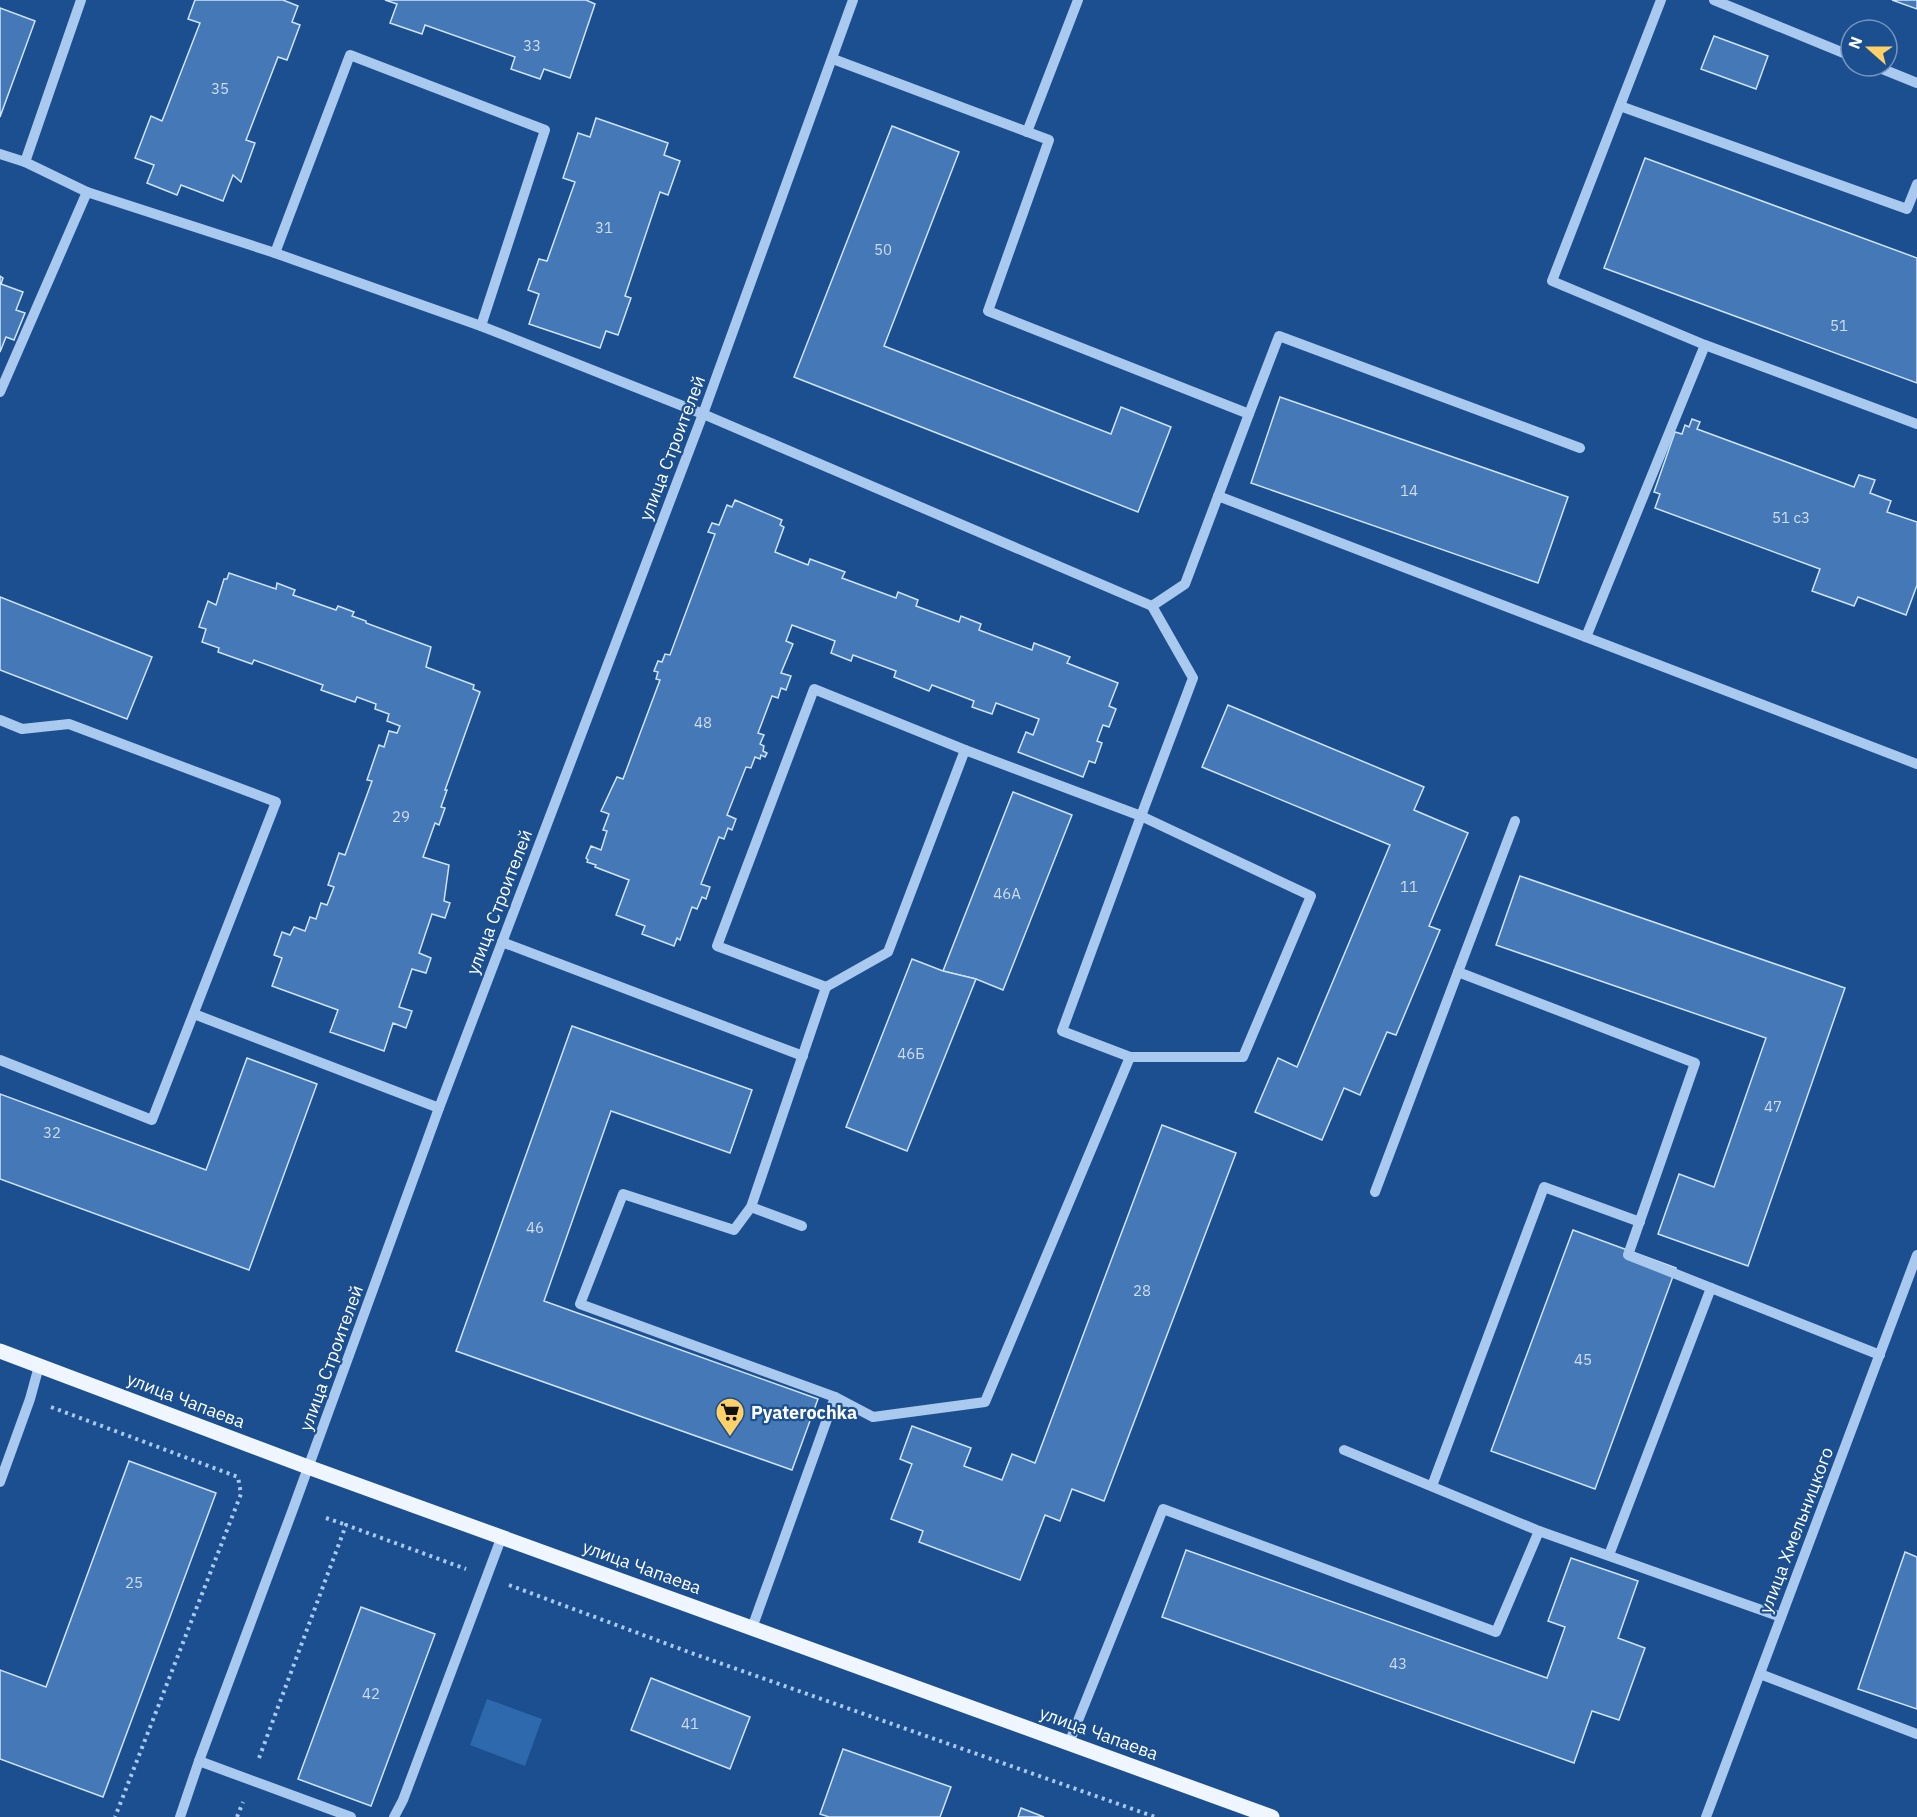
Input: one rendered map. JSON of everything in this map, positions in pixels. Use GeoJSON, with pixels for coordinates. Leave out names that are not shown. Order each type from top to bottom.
{"type":"FeatureCollection","features":[{"type":"Feature","properties":{"kind":"main road","name":"улица Чапаева"},"geometry":{"type":"LineString","coordinates":[[0,1351],[308,1467],[1272,1817]]}},
{"type":"Feature","properties":{"kind":"street"},"geometry":{"type":"LineString","coordinates":[[25,162],[81,0]]}},
{"type":"Feature","properties":{"kind":"street","name":"улица Строителей"},"geometry":{"type":"LineString","coordinates":[[180,1817],[439,1108],[703,414],[853,0]]}},
{"type":"Feature","properties":{"kind":"street"},"geometry":{"type":"LineString","coordinates":[[1027,132],[1078,0]]}},
{"type":"Feature","properties":{"kind":"street"},"geometry":{"type":"LineString","coordinates":[[1661,0],[1552,281],[1705,345],[1917,424]]}},
{"type":"Feature","properties":{"kind":"street"},"geometry":{"type":"LineString","coordinates":[[1714,0],[1839,51]]}},
{"type":"Feature","properties":{"kind":"street"},"geometry":{"type":"LineString","coordinates":[[275,253],[350,55],[545,130],[481,326]]}},
{"type":"Feature","properties":{"kind":"street"},"geometry":{"type":"LineString","coordinates":[[832,59],[1048,140],[988,311],[1249,414]]}},
{"type":"Feature","properties":{"kind":"street"},"geometry":{"type":"LineString","coordinates":[[1899,76],[1917,83]]}},
{"type":"Feature","properties":{"kind":"street"},"geometry":{"type":"LineString","coordinates":[[1620,106],[1907,209],[1917,184]]}},
{"type":"Feature","properties":{"kind":"street"},"geometry":{"type":"LineString","coordinates":[[0,154],[25,162],[87,192],[275,253],[481,326],[703,414],[1152,606],[1193,678],[1141,816],[1062,1030],[1130,1057],[1243,1057],[1311,896],[1141,816],[966,750],[814,689],[717,946],[826,987]]}},
{"type":"Feature","properties":{"kind":"street"},"geometry":{"type":"LineString","coordinates":[[0,392],[87,192]]}},
{"type":"Feature","properties":{"kind":"street"},"geometry":{"type":"LineString","coordinates":[[1152,606],[1185,584],[1279,336],[1580,448]]}},
{"type":"Feature","properties":{"kind":"street"},"geometry":{"type":"LineString","coordinates":[[1586,637],[1705,345]]}},
{"type":"Feature","properties":{"kind":"street"},"geometry":{"type":"LineString","coordinates":[[1218,496],[1917,764]]}},
{"type":"Feature","properties":{"kind":"street"},"geometry":{"type":"LineString","coordinates":[[0,720],[22,729],[69,724],[276,802],[152,1120],[0,1060]]}},
{"type":"Feature","properties":{"kind":"street"},"geometry":{"type":"LineString","coordinates":[[966,750],[888,952],[826,987],[751,1207],[734,1230],[622,1194],[580,1304],[835,1397],[873,1417],[985,1402],[1130,1057]]}},
{"type":"Feature","properties":{"kind":"street"},"geometry":{"type":"LineString","coordinates":[[1375,1192],[1515,820]]}},
{"type":"Feature","properties":{"kind":"street"},"geometry":{"type":"LineString","coordinates":[[502,942],[803,1056]]}},
{"type":"Feature","properties":{"kind":"street"},"geometry":{"type":"LineString","coordinates":[[1458,972],[1695,1063],[1628,1255],[1880,1355]]}},
{"type":"Feature","properties":{"kind":"street"},"geometry":{"type":"LineString","coordinates":[[194,1014],[439,1108]]}},
{"type":"Feature","properties":{"kind":"street"},"geometry":{"type":"LineString","coordinates":[[1432,1486],[1545,1187],[1640,1222]]}},
{"type":"Feature","properties":{"kind":"street"},"geometry":{"type":"LineString","coordinates":[[751,1207],[802,1226]]}},
{"type":"Feature","properties":{"kind":"street","name":"улица Хмельницкого"},"geometry":{"type":"LineString","coordinates":[[1706,1817],[1917,1255]]}},
{"type":"Feature","properties":{"kind":"street"},"geometry":{"type":"LineString","coordinates":[[1609,1556],[1711,1288]]}},
{"type":"Feature","properties":{"kind":"street"},"geometry":{"type":"LineString","coordinates":[[0,1482],[30,1399],[39,1366]]}},
{"type":"Feature","properties":{"kind":"street"},"geometry":{"type":"LineString","coordinates":[[752,1628],[835,1397]]}},
{"type":"Feature","properties":{"kind":"street"},"geometry":{"type":"LineString","coordinates":[[1344,1450],[1539,1531],[1781,1617]]}},
{"type":"Feature","properties":{"kind":"street"},"geometry":{"type":"LineString","coordinates":[[1069,1743],[1163,1509],[1496,1632],[1539,1531]]}},
{"type":"Feature","properties":{"kind":"street"},"geometry":{"type":"LineString","coordinates":[[394,1817],[403,1800],[502,1536]]}},
{"type":"Feature","properties":{"kind":"street"},"geometry":{"type":"LineString","coordinates":[[1760,1674],[1917,1734]]}},
{"type":"Feature","properties":{"kind":"street"},"geometry":{"type":"LineString","coordinates":[[199,1761],[351,1817]]}},
{"type":"Feature","properties":{"kind":"path"},"geometry":{"type":"LineString","coordinates":[[30,1399],[238,1477],[240,1485],[241,1494],[115,1817]]}},
{"type":"Feature","properties":{"kind":"path"},"geometry":{"type":"LineString","coordinates":[[326,1518],[686,1651],[1155,1817]]}},
{"type":"Feature","properties":{"kind":"path"},"geometry":{"type":"LineString","coordinates":[[237,1817],[346,1525]]}},
{"type":"Feature","properties":{"kind":"shaded area"},"geometry":{"type":"Polygon","coordinates":[[[487,1699],[542,1719],[525,1766],[470,1745],[487,1699]]]}},
{"type":"Feature","properties":{"kind":"building"},"geometry":{"type":"Polygon","coordinates":[[[195,0],[283,0],[298,6],[292,22],[300,25],[287,60],[278,57],[246,140],[255,143],[241,182],[233,175],[223,201],[181,185],[177,195],[147,183],[154,165],[135,158],[151,116],[162,121],[200,23],[188,19],[195,0]]]}},
{"type":"Feature","properties":{"kind":"building"},"geometry":{"type":"Polygon","coordinates":[[[385,0],[586,0],[595,4],[570,78],[544,69],[540,79],[511,69],[515,57],[425,25],[422,34],[390,23],[397,4],[385,0]]]}},
{"type":"Feature","properties":{"kind":"building"},"geometry":{"type":"Polygon","coordinates":[[[1892,0],[1917,0],[1917,9],[1892,0]]]}},
{"type":"Feature","properties":{"kind":"building"},"geometry":{"type":"Polygon","coordinates":[[[0,8],[35,21],[0,117],[0,8]]]}},
{"type":"Feature","properties":{"kind":"building"},"geometry":{"type":"Polygon","coordinates":[[[1714,36],[1768,56],[1756,89],[1701,69],[1714,36]]]}},
{"type":"Feature","properties":{"kind":"building"},"geometry":{"type":"Polygon","coordinates":[[[596,118],[668,143],[664,155],[680,161],[668,195],[660,192],[625,296],[631,298],[618,335],[606,331],[600,348],[529,324],[539,294],[528,290],[539,259],[547,261],[575,182],[563,178],[578,133],[590,137],[596,118]]]}},
{"type":"Feature","properties":{"kind":"building"},"geometry":{"type":"Polygon","coordinates":[[[892,126],[959,152],[884,346],[1111,434],[1121,407],[1171,427],[1138,512],[794,377],[892,126]]]}},
{"type":"Feature","properties":{"kind":"building"},"geometry":{"type":"Polygon","coordinates":[[[1645,158],[1917,258],[1917,383],[1604,268],[1645,158]]]}},
{"type":"Feature","properties":{"kind":"building"},"geometry":{"type":"Polygon","coordinates":[[[0,276],[3,278],[1,284],[23,292],[16,310],[25,313],[14,340],[6,337],[0,352],[0,276]]]}},
{"type":"Feature","properties":{"kind":"building"},"geometry":{"type":"Polygon","coordinates":[[[1280,397],[1568,497],[1538,583],[1251,483],[1280,397]]]}},
{"type":"Feature","properties":{"kind":"building"},"geometry":{"type":"Polygon","coordinates":[[[1692,419],[1700,422],[1697,429],[1854,487],[1859,475],[1875,480],[1870,493],[1891,501],[1887,512],[1917,522],[1917,585],[1906,615],[1858,597],[1854,606],[1812,591],[1820,569],[1655,508],[1660,494],[1654,492],[1675,432],[1682,434],[1685,425],[1689,427],[1692,419]]]}},
{"type":"Feature","properties":{"kind":"building"},"geometry":{"type":"Polygon","coordinates":[[[735,500],[782,520],[780,525],[784,527],[775,552],[808,565],[810,559],[845,572],[842,578],[896,598],[898,592],[918,600],[916,606],[959,622],[961,616],[981,624],[979,630],[1032,650],[1034,643],[1070,657],[1067,663],[1118,683],[1109,706],[1116,709],[1109,727],[1103,725],[1097,741],[1102,743],[1095,763],[1089,761],[1083,777],[1018,752],[1026,732],[1033,735],[1039,719],[996,703],[992,714],[972,707],[974,701],[932,685],[929,691],[894,677],[896,671],[853,655],[851,661],[831,653],[835,641],[792,625],[786,641],[793,644],[781,673],[791,676],[786,690],[781,688],[778,698],[772,696],[758,733],[764,735],[760,744],[764,746],[763,751],[767,753],[765,757],[761,755],[760,759],[755,757],[751,768],[746,767],[727,815],[736,819],[732,830],[728,828],[724,839],[719,837],[701,884],[710,887],[706,899],[702,897],[697,909],[692,907],[680,940],[677,938],[674,946],[642,934],[645,926],[616,915],[629,880],[595,867],[596,865],[587,862],[586,858],[591,846],[601,850],[607,831],[603,830],[609,814],[601,811],[617,777],[623,779],[660,680],[656,679],[658,672],[654,671],[658,661],[662,662],[665,654],[670,655],[715,534],[708,532],[712,523],[719,525],[727,505],[732,507],[735,500]]]}},
{"type":"Feature","properties":{"kind":"building"},"geometry":{"type":"Polygon","coordinates":[[[229,573],[276,589],[277,583],[295,590],[293,595],[336,610],[338,606],[354,612],[352,616],[366,623],[431,647],[426,667],[474,685],[473,689],[480,692],[445,790],[447,790],[441,807],[445,808],[439,825],[435,823],[423,857],[449,865],[444,901],[450,903],[445,918],[432,914],[419,953],[431,958],[426,973],[412,969],[399,1007],[412,1011],[406,1028],[393,1023],[384,1051],[330,1032],[338,1010],[272,986],[282,958],[274,955],[282,932],[290,935],[294,927],[305,931],[310,917],[316,919],[321,903],[327,905],[334,887],[328,885],[339,853],[345,855],[372,781],[367,780],[379,745],[384,747],[389,731],[397,733],[400,726],[387,721],[389,714],[375,709],[376,704],[357,697],[355,702],[321,690],[323,685],[254,660],[252,664],[218,652],[219,648],[202,642],[206,629],[199,627],[208,601],[216,605],[224,579],[227,579],[229,573]]]}},
{"type":"Feature","properties":{"kind":"building"},"geometry":{"type":"Polygon","coordinates":[[[0,597],[152,657],[127,719],[0,670],[0,597]]]}},
{"type":"Feature","properties":{"kind":"building"},"geometry":{"type":"Polygon","coordinates":[[[1228,705],[1424,787],[1414,810],[1468,833],[1429,926],[1440,930],[1396,1035],[1387,1032],[1360,1095],[1344,1088],[1322,1140],[1255,1112],[1278,1058],[1297,1067],[1390,845],[1202,767],[1228,705]]]}},
{"type":"Feature","properties":{"kind":"building"},"geometry":{"type":"Polygon","coordinates":[[[1013,792],[1072,815],[1003,990],[976,979],[943,971],[1013,792]]]}},
{"type":"Feature","properties":{"kind":"building"},"geometry":{"type":"Polygon","coordinates":[[[1520,876],[1845,988],[1748,1266],[1658,1234],[1679,1174],[1714,1187],[1766,1038],[1496,945],[1520,876]]]}},
{"type":"Feature","properties":{"kind":"building"},"geometry":{"type":"Polygon","coordinates":[[[912,959],[943,971],[976,979],[907,1151],[846,1127],[912,959]]]}},
{"type":"Feature","properties":{"kind":"building"},"geometry":{"type":"Polygon","coordinates":[[[572,1026],[752,1090],[730,1153],[611,1111],[544,1301],[818,1399],[792,1470],[456,1351],[572,1026]]]}},
{"type":"Feature","properties":{"kind":"building"},"geometry":{"type":"Polygon","coordinates":[[[247,1058],[317,1084],[249,1270],[0,1179],[0,1094],[206,1170],[247,1058]]]}},
{"type":"Feature","properties":{"kind":"building"},"geometry":{"type":"Polygon","coordinates":[[[1162,1125],[1236,1153],[1104,1501],[1072,1489],[1060,1521],[1045,1515],[1020,1580],[919,1542],[923,1531],[891,1519],[912,1464],[900,1459],[912,1426],[971,1448],[964,1466],[1002,1480],[1012,1454],[1035,1463],[1162,1125]]]}},
{"type":"Feature","properties":{"kind":"building"},"geometry":{"type":"Polygon","coordinates":[[[1573,1230],[1676,1268],[1595,1489],[1491,1451],[1573,1230]]]}},
{"type":"Feature","properties":{"kind":"building"},"geometry":{"type":"Polygon","coordinates":[[[129,1461],[216,1493],[103,1797],[0,1759],[0,1670],[46,1687],[129,1461]]]}},
{"type":"Feature","properties":{"kind":"building"},"geometry":{"type":"Polygon","coordinates":[[[1186,1550],[1547,1678],[1565,1627],[1548,1621],[1571,1558],[1638,1581],[1618,1638],[1645,1648],[1619,1720],[1592,1711],[1574,1763],[1162,1617],[1186,1550]]]}},
{"type":"Feature","properties":{"kind":"building"},"geometry":{"type":"Polygon","coordinates":[[[1905,1552],[1917,1557],[1917,1709],[1858,1689],[1905,1552]]]}},
{"type":"Feature","properties":{"kind":"building"},"geometry":{"type":"Polygon","coordinates":[[[361,1607],[435,1634],[371,1806],[298,1779],[361,1607]]]}},
{"type":"Feature","properties":{"kind":"building"},"geometry":{"type":"Polygon","coordinates":[[[651,1678],[750,1717],[730,1769],[631,1730],[651,1678]]]}},
{"type":"Feature","properties":{"kind":"building"},"geometry":{"type":"Polygon","coordinates":[[[843,1749],[951,1787],[940,1817],[829,1817],[820,1814],[843,1749]]]}},
{"type":"Feature","properties":{"kind":"building"},"geometry":{"type":"Polygon","coordinates":[[[1021,1808],[1044,1817],[1018,1817],[1021,1808]]]}},
{"type":"Feature","properties":{"kind":"place","name":"Pyaterochka"},"geometry":{"type":"Point","coordinates":[730,1438]}}]}
